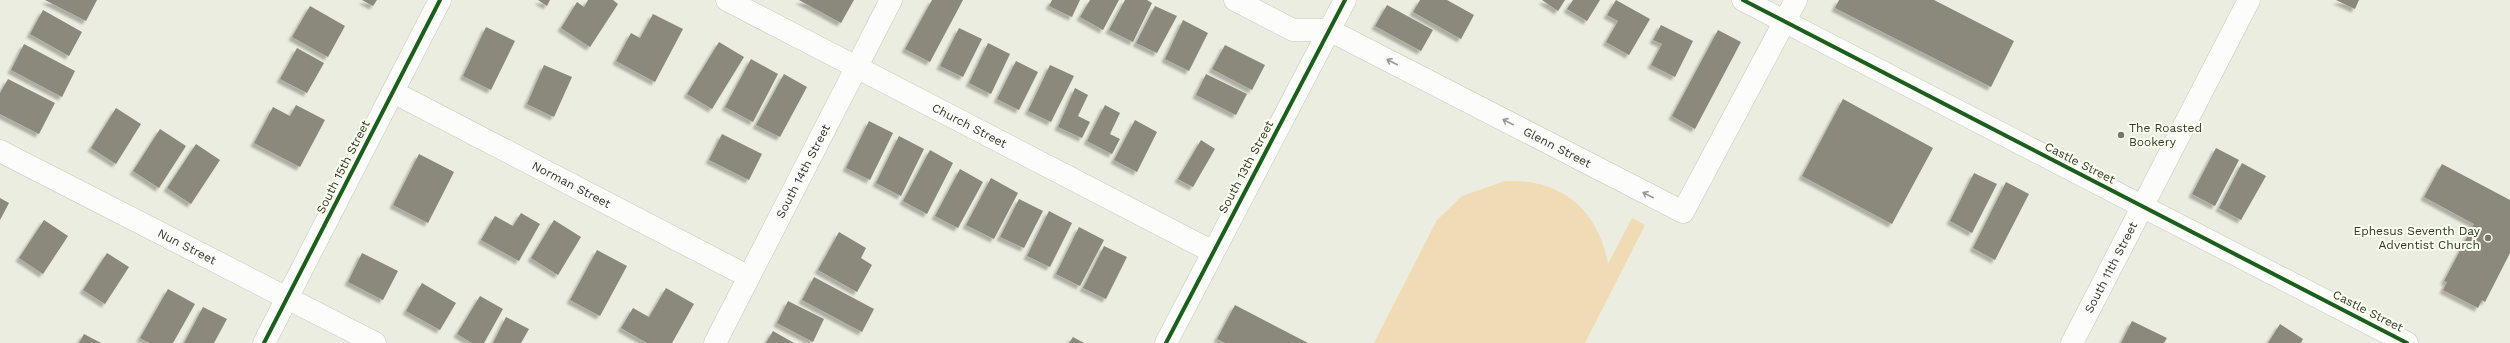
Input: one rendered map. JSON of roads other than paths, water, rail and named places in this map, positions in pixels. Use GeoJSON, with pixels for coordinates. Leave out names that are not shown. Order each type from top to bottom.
{"type":"FeatureCollection","features":[{"type":"Feature","properties":{"kind":"street","name":"South 15th Street"},"geometry":{"type":"LineString","coordinates":[[264,343],[440,0]]}},
{"type":"Feature","properties":{"kind":"street","name":"Church Street"},"geometry":{"type":"LineString","coordinates":[[727,0],[1213,252]]}},
{"type":"Feature","properties":{"kind":"street","name":"South 14th Street"},"geometry":{"type":"LineString","coordinates":[[715,343],[891,0]]}},
{"type":"Feature","properties":{"kind":"street","name":"Glenn Street"},"geometry":{"type":"LineString","coordinates":[[1235,0],[1293,30],[1329,30],[1683,212],[1796,0]]}},
{"type":"Feature","properties":{"kind":"street","name":"South 13th Street"},"geometry":{"type":"LineString","coordinates":[[1166,343],[1345,0]]}},
{"type":"Feature","properties":{"kind":"street","name":"Castle Street"},"geometry":{"type":"LineString","coordinates":[[1744,0],[2407,343]]}},
{"type":"Feature","properties":{"kind":"street","name":"South 11th Street"},"geometry":{"type":"LineString","coordinates":[[2072,343],[2249,0]]}},
{"type":"Feature","properties":{"kind":"street","name":"Norman Street"},"geometry":{"type":"LineString","coordinates":[[393,92],[749,277]]}},
{"type":"Feature","properties":{"kind":"street","name":"Nun Street"},"geometry":{"type":"LineString","coordinates":[[0,150],[375,343]]}},
{"type":"Feature","properties":{"kind":"place","name":"The Roasted Bookery"},"geometry":{"type":"Point","coordinates":[2121,135]}},
{"type":"Feature","properties":{"kind":"place","name":"Ephesus Seventh Day Adventist Church"},"geometry":{"type":"Point","coordinates":[2488,238]}}]}
